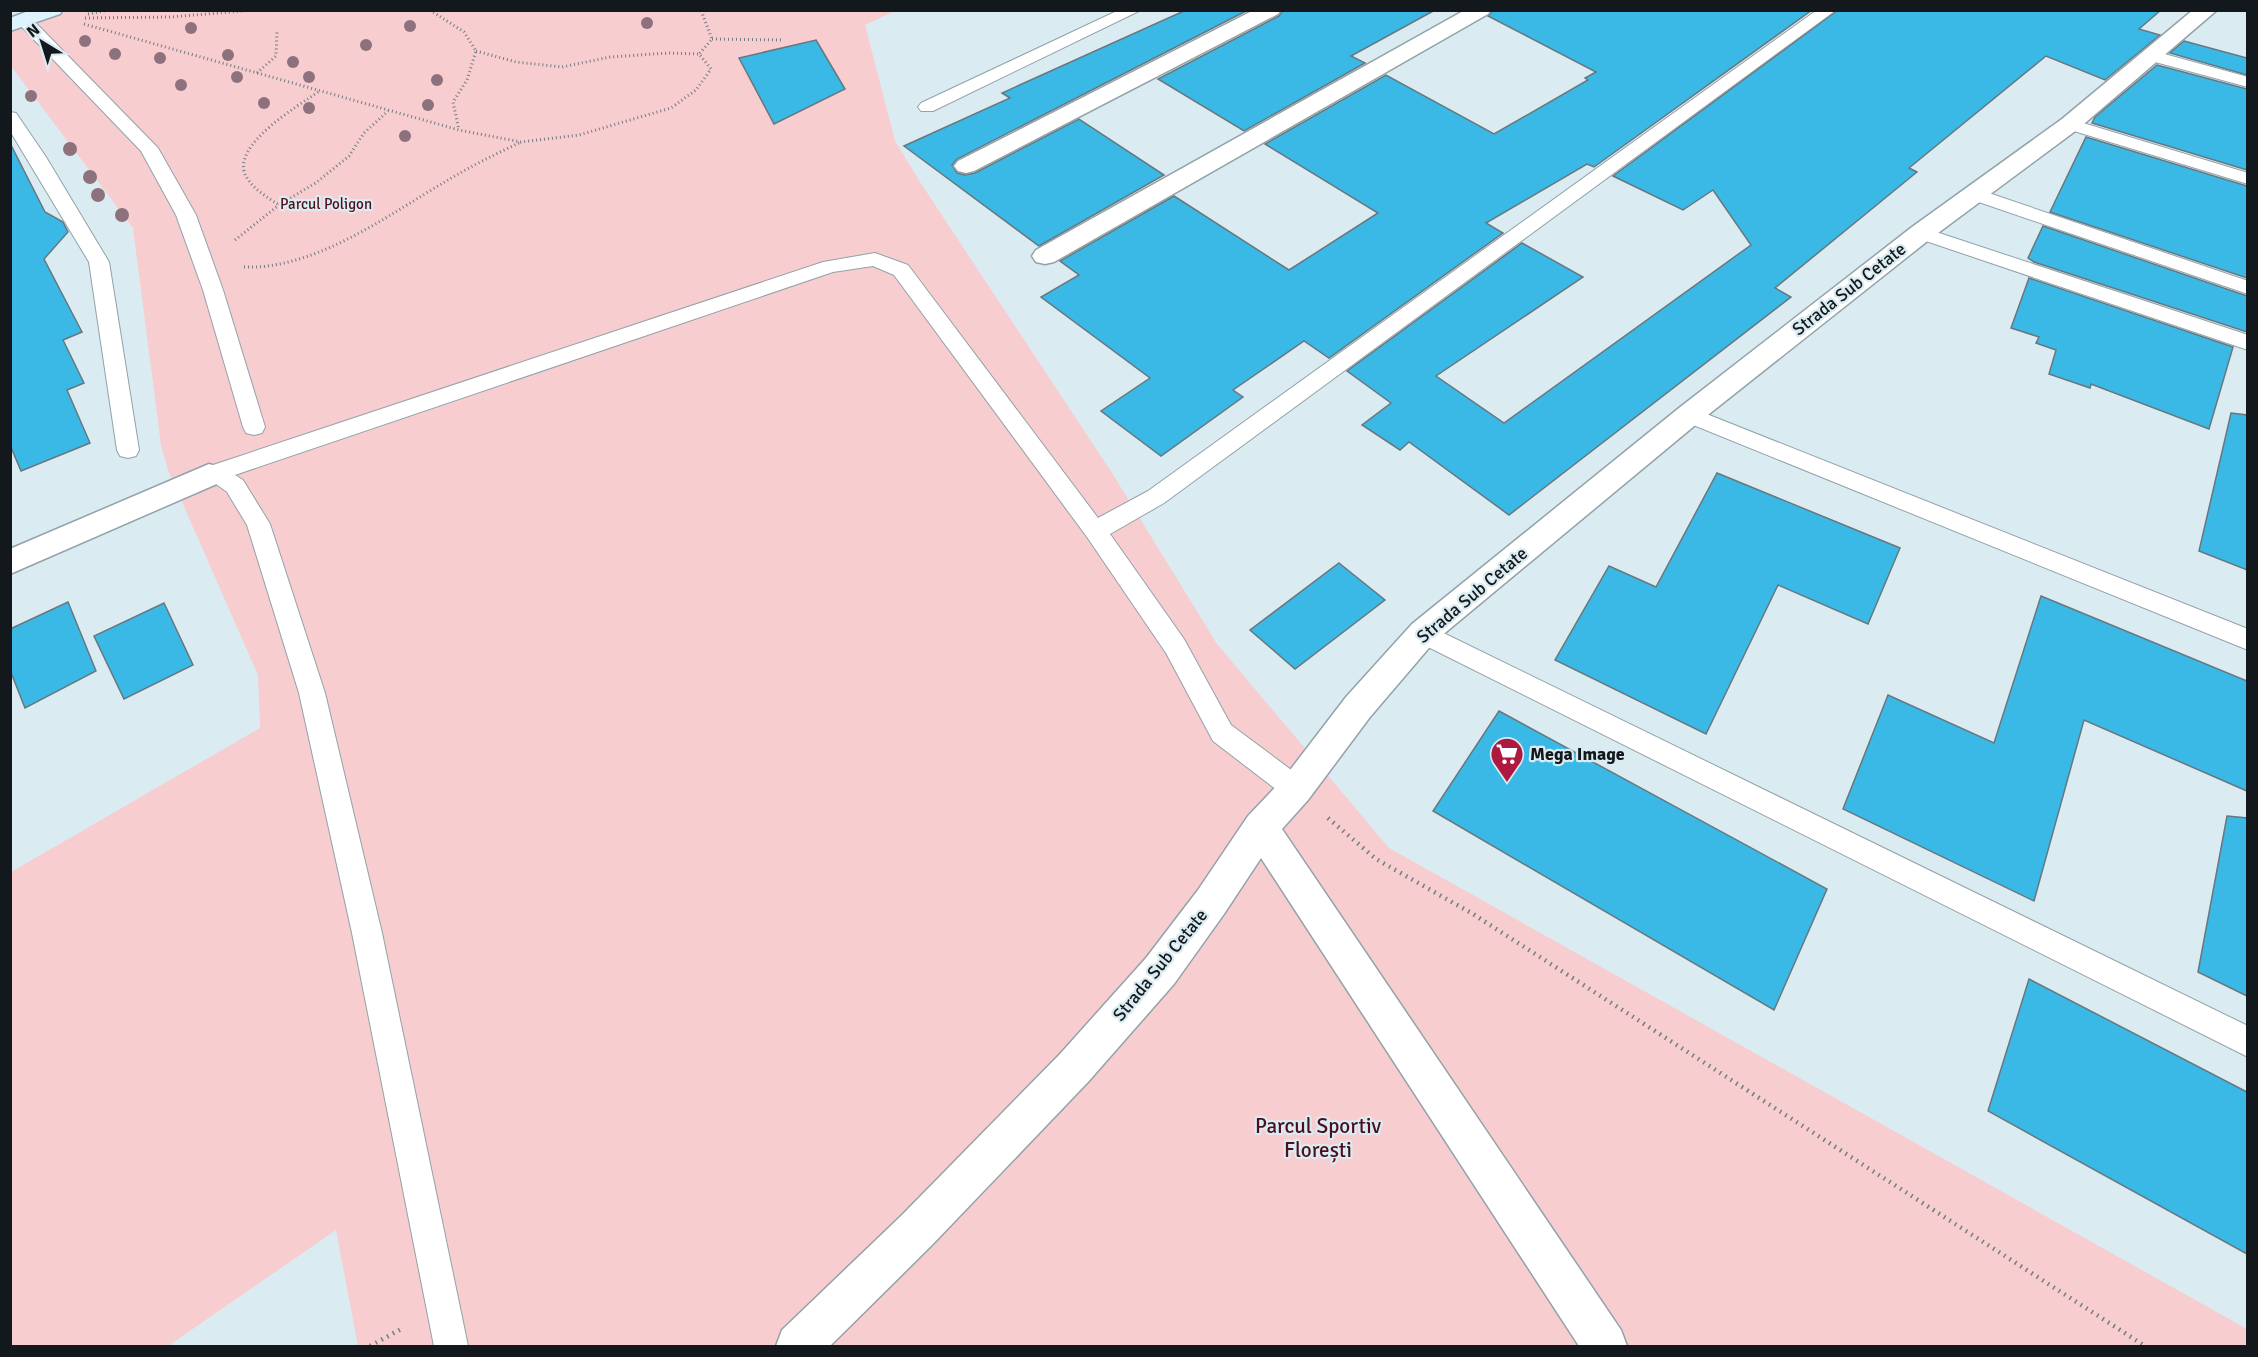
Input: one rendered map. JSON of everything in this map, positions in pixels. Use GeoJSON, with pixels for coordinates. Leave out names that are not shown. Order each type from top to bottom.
{"type":"FeatureCollection","features":[{"type":"Feature","properties":{"kind":"main road"},"geometry":{"type":"LineString","coordinates":[[15,20],[58,15]]}},
{"type":"Feature","properties":{"kind":"street"},"geometry":{"type":"LineString","coordinates":[[966,166],[1271,10]]}},
{"type":"Feature","properties":{"kind":"street"},"geometry":{"type":"LineString","coordinates":[[1045,256],[1481,10]]}},
{"type":"Feature","properties":{"kind":"street","name":"Strada Sub Cetate"},"geometry":{"type":"LineString","coordinates":[[798,1347],[917,1230],[1082,1059],[1160,971],[1211,902],[1261,826],[1296,789],[1358,707],[1423,633],[1689,416],[1921,232],[2070,124],[2150,55],[2207,10]]}},
{"type":"Feature","properties":{"kind":"street"},"geometry":{"type":"LineString","coordinates":[[10,562],[208,475]]}},
{"type":"Feature","properties":{"kind":"street"},"geometry":{"type":"LineString","coordinates":[[1261,826],[1605,1347]]}},
{"type":"Feature","properties":{"kind":"lane"},"geometry":{"type":"LineString","coordinates":[[927,107],[1133,10]]}},
{"type":"Feature","properties":{"kind":"lane"},"geometry":{"type":"LineString","coordinates":[[1095,531],[1156,497],[1828,10]]}},
{"type":"Feature","properties":{"kind":"lane"},"geometry":{"type":"LineString","coordinates":[[15,20],[149,148],[181,205],[213,290],[254,427]]}},
{"type":"Feature","properties":{"kind":"lane"},"geometry":{"type":"LineString","coordinates":[[2150,55],[2247,82]]}},
{"type":"Feature","properties":{"kind":"lane"},"geometry":{"type":"LineString","coordinates":[[10,117],[37,157],[99,262],[128,450]]}},
{"type":"Feature","properties":{"kind":"lane"},"geometry":{"type":"LineString","coordinates":[[2070,124],[2247,179]]}},
{"type":"Feature","properties":{"kind":"lane"},"geometry":{"type":"LineString","coordinates":[[1974,194],[2247,288]]}},
{"type":"Feature","properties":{"kind":"lane"},"geometry":{"type":"LineString","coordinates":[[1921,232],[2247,344]]}},
{"type":"Feature","properties":{"kind":"lane"},"geometry":{"type":"LineString","coordinates":[[208,475],[830,266],[875,259],[901,270],[1095,531],[1175,646],[1222,733],[1296,789]]}},
{"type":"Feature","properties":{"kind":"lane"},"geometry":{"type":"LineString","coordinates":[[1689,416],[2247,640]]}},
{"type":"Feature","properties":{"kind":"lane"},"geometry":{"type":"LineString","coordinates":[[208,475],[221,476],[235,486],[258,524],[312,693],[369,944],[451,1347]]}},
{"type":"Feature","properties":{"kind":"lane"},"geometry":{"type":"LineString","coordinates":[[1423,633],[2247,1042]]}},
{"type":"Feature","properties":{"kind":"path"},"geometry":{"type":"LineString","coordinates":[[15,20],[58,15],[170,17],[255,10]]}},
{"type":"Feature","properties":{"kind":"path"},"geometry":{"type":"LineString","coordinates":[[58,15],[388,111],[459,130],[521,142],[579,135],[671,108],[696,90],[711,69],[699,54],[669,52],[610,57],[562,67],[516,62],[476,51],[464,32],[430,10]]}},
{"type":"Feature","properties":{"kind":"path"},"geometry":{"type":"LineString","coordinates":[[701,10],[712,39]]}},
{"type":"Feature","properties":{"kind":"path"},"geometry":{"type":"LineString","coordinates":[[256,74],[276,56],[277,32]]}},
{"type":"Feature","properties":{"kind":"path"},"geometry":{"type":"LineString","coordinates":[[699,54],[712,39],[782,40]]}},
{"type":"Feature","properties":{"kind":"path"},"geometry":{"type":"LineString","coordinates":[[459,130],[453,102],[467,80],[476,51]]}},
{"type":"Feature","properties":{"kind":"path"},"geometry":{"type":"LineString","coordinates":[[279,205],[265,196],[252,183],[244,170],[245,156],[256,140],[274,124],[319,92]]}},
{"type":"Feature","properties":{"kind":"path"},"geometry":{"type":"LineString","coordinates":[[233,242],[237,236],[279,205],[316,182],[349,156],[364,133],[388,111]]}},
{"type":"Feature","properties":{"kind":"path"},"geometry":{"type":"LineString","coordinates":[[242,266],[268,267],[313,253],[363,229],[449,178],[521,142]]}},
{"type":"Feature","properties":{"kind":"path"},"geometry":{"type":"LineString","coordinates":[[1296,789],[1376,859],[1473,914],[2145,1347]]}},
{"type":"Feature","properties":{"kind":"green space"},"geometry":{"type":"Polygon","coordinates":[[[72,10],[895,11],[865,25],[895,141],[1112,473],[1217,644],[1389,848],[2247,1329],[2247,1346],[358,1346],[336,1230],[168,1346],[11,1346],[11,872],[260,728],[258,675],[168,470],[161,445],[133,228],[11,66],[10,33],[72,10]]]}},
{"type":"Feature","properties":{"kind":"building"},"geometry":{"type":"Polygon","coordinates":[[[1186,10],[1248,10],[957,159],[952,165],[957,173],[965,175],[975,173],[1079,119],[1164,175],[1039,246],[904,146],[1010,98],[1002,93],[1186,10]]]}},
{"type":"Feature","properties":{"kind":"building"},"geometry":{"type":"Polygon","coordinates":[[[1283,10],[1435,10],[1351,56],[1365,63],[1244,131],[1158,79],[1279,16],[1283,10]]]}},
{"type":"Feature","properties":{"kind":"building"},"geometry":{"type":"Polygon","coordinates":[[[1493,10],[1812,10],[1594,167],[1587,164],[1486,223],[1503,233],[1329,358],[1304,341],[1233,390],[1243,397],[1161,456],[1101,411],[1150,378],[1041,297],[1079,275],[1060,261],[1174,196],[1289,270],[1378,213],[1265,144],[1386,75],[1494,134],[1588,80],[1585,78],[1596,72],[1488,16],[1493,10]]]}},
{"type":"Feature","properties":{"kind":"building"},"geometry":{"type":"Polygon","coordinates":[[[1838,10],[2161,10],[2139,29],[2160,35],[2105,80],[2046,56],[1909,168],[1917,172],[1775,288],[1791,297],[1509,515],[1409,442],[1400,450],[1362,425],[1391,403],[1347,371],[1522,243],[1583,277],[1436,376],[1504,423],[1751,245],[1713,190],[1683,210],[1613,176],[1838,10]]]}},
{"type":"Feature","properties":{"kind":"building"},"geometry":{"type":"Polygon","coordinates":[[[816,40],[845,89],[774,124],[739,58],[816,40]]]}},
{"type":"Feature","properties":{"kind":"building"},"geometry":{"type":"Polygon","coordinates":[[[2184,41],[2247,58],[2247,75],[2170,53],[2184,41]]]}},
{"type":"Feature","properties":{"kind":"building"},"geometry":{"type":"Polygon","coordinates":[[[2157,65],[2247,89],[2247,170],[2092,123],[2095,117],[2157,65]]]}},
{"type":"Feature","properties":{"kind":"building"},"geometry":{"type":"Polygon","coordinates":[[[2086,137],[2247,186],[2247,278],[2050,212],[2086,137]]]}},
{"type":"Feature","properties":{"kind":"building"},"geometry":{"type":"Polygon","coordinates":[[[10,143],[45,212],[63,222],[68,232],[44,259],[82,332],[63,340],[84,383],[67,390],[90,443],[21,471],[10,445],[10,143]]]}},
{"type":"Feature","properties":{"kind":"building"},"geometry":{"type":"Polygon","coordinates":[[[2043,226],[2247,296],[2247,332],[2034,262],[2028,258],[2043,226]]]}},
{"type":"Feature","properties":{"kind":"building"},"geometry":{"type":"Polygon","coordinates":[[[2029,278],[2233,347],[2209,429],[2091,384],[2090,388],[2049,374],[2056,350],[2036,343],[2039,337],[2011,328],[2029,278]]]}},
{"type":"Feature","properties":{"kind":"building"},"geometry":{"type":"Polygon","coordinates":[[[2231,413],[2247,415],[2247,570],[2199,551],[2231,413]]]}},
{"type":"Feature","properties":{"kind":"building"},"geometry":{"type":"Polygon","coordinates":[[[1717,473],[1900,548],[1868,624],[1778,585],[1706,734],[1555,660],[1609,566],[1656,587],[1717,473]]]}},
{"type":"Feature","properties":{"kind":"building"},"geometry":{"type":"Polygon","coordinates":[[[1339,563],[1385,600],[1295,669],[1250,630],[1339,563]]]}},
{"type":"Feature","properties":{"kind":"building"},"geometry":{"type":"Polygon","coordinates":[[[2041,596],[2247,681],[2247,791],[2084,720],[2034,901],[1843,809],[1888,695],[1994,743],[2041,596]]]}},
{"type":"Feature","properties":{"kind":"building"},"geometry":{"type":"Polygon","coordinates":[[[68,602],[96,671],[25,708],[10,670],[10,629],[68,602]]]}},
{"type":"Feature","properties":{"kind":"building"},"geometry":{"type":"Polygon","coordinates":[[[164,603],[193,665],[124,699],[94,636],[164,603]]]}},
{"type":"Feature","properties":{"kind":"building"},"geometry":{"type":"Polygon","coordinates":[[[1499,711],[1827,889],[1774,1010],[1433,811],[1499,711]]]}},
{"type":"Feature","properties":{"kind":"building"},"geometry":{"type":"Polygon","coordinates":[[[2227,816],[2247,818],[2247,996],[2198,972],[2227,816]]]}},
{"type":"Feature","properties":{"kind":"building"},"geometry":{"type":"Polygon","coordinates":[[[2029,979],[2247,1092],[2247,1254],[1988,1111],[2029,979]]]}},
{"type":"Feature","properties":{"kind":"place","name":"Mega Image"},"geometry":{"type":"Point","coordinates":[1507,783]}},
{"type":"Feature","properties":{"kind":"park label","name":"Parcul Poligon"},"geometry":{"type":"Point","coordinates":[326,204]}},
{"type":"Feature","properties":{"kind":"park label","name":"Parcul Sportiv Florești"},"geometry":{"type":"Point","coordinates":[1318,1138]}}]}
